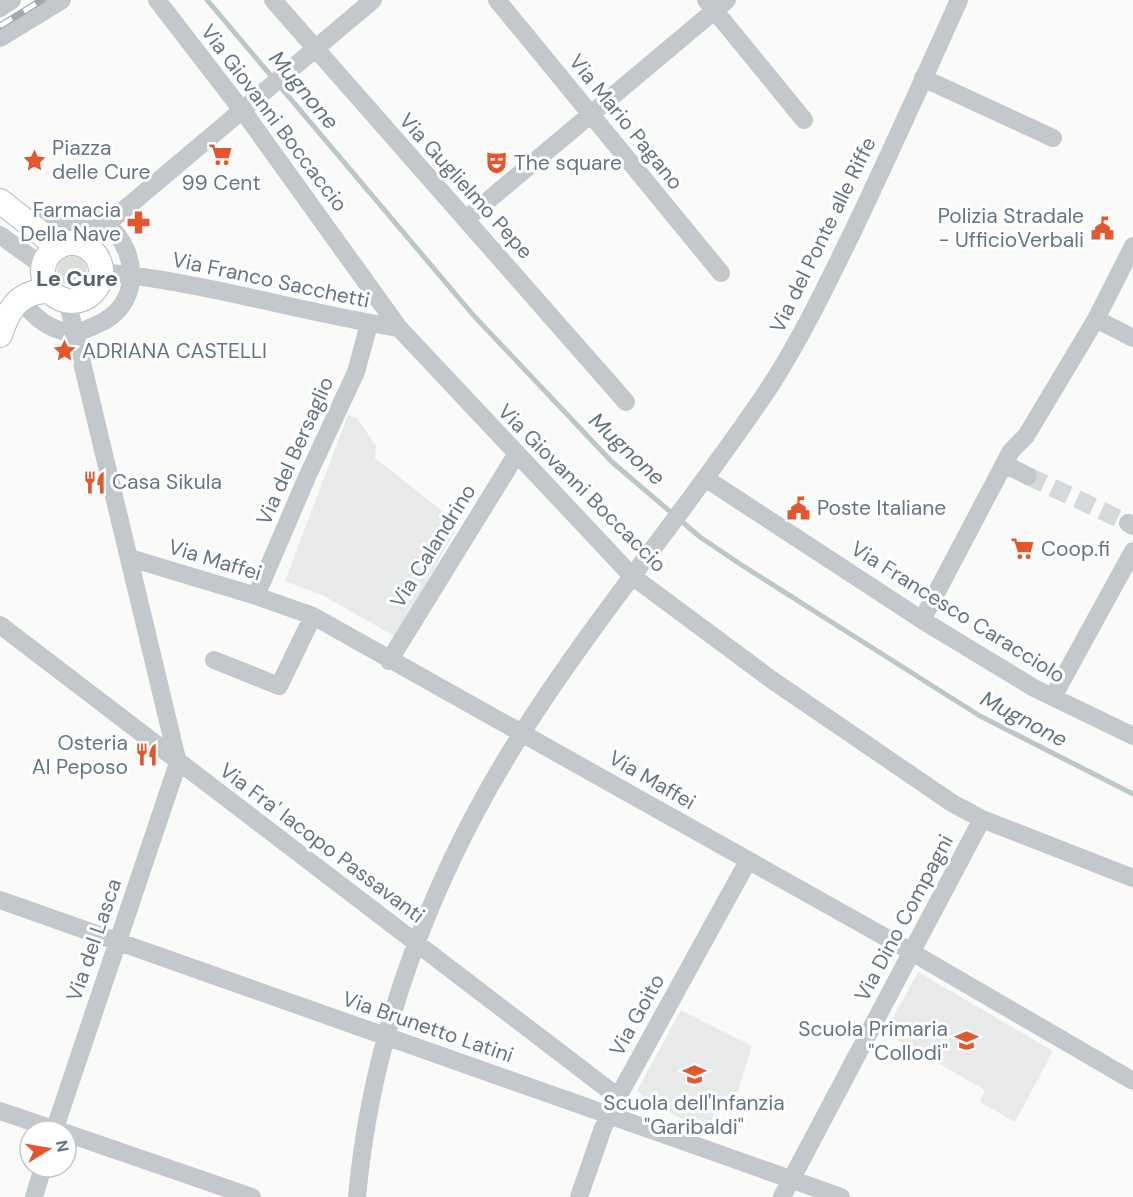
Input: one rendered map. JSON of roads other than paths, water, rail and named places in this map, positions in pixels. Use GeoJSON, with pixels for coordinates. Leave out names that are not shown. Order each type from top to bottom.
{"type":"FeatureCollection","features":[{"type":"Feature","properties":{"kind":"main road"},"geometry":{"type":"LineString","coordinates":[[0,335],[15,306],[34,291],[82,299],[91,294],[96,287],[101,272],[95,255],[70,246],[7,206]]}},
{"type":"Feature","properties":{"kind":"main road"},"geometry":{"type":"LineString","coordinates":[[59,296],[44,279],[44,267],[49,256],[70,246]]}},
{"type":"Feature","properties":{"kind":"street"},"geometry":{"type":"LineString","coordinates":[[0,8],[12,0]]}},
{"type":"Feature","properties":{"kind":"street"},"geometry":{"type":"LineString","coordinates":[[0,38],[62,0]]}},
{"type":"Feature","properties":{"kind":"street","name":"Via Giovanni Boccaccio"},"geometry":{"type":"LineString","coordinates":[[157,0],[241,109],[399,328],[632,576],[782,687],[952,803],[982,819],[1133,878]]}},
{"type":"Feature","properties":{"kind":"street","name":"Via Guglielmo Pepe"},"geometry":{"type":"LineString","coordinates":[[273,0],[626,402]]}},
{"type":"Feature","properties":{"kind":"street"},"geometry":{"type":"LineString","coordinates":[[70,246],[113,218],[373,0]]}},
{"type":"Feature","properties":{"kind":"street","name":"Via Mario Pagano"},"geometry":{"type":"LineString","coordinates":[[497,0],[721,273]]}},
{"type":"Feature","properties":{"kind":"street","name":"Via del Ponte alle Riffe"},"geometry":{"type":"LineString","coordinates":[[357,1197],[370,1104],[386,1036],[405,971],[471,824],[522,733],[772,383],[802,333],[867,202],[959,0]]}},
{"type":"Feature","properties":{"kind":"street"},"geometry":{"type":"LineString","coordinates":[[466,219],[716,4],[804,120]]}},
{"type":"Feature","properties":{"kind":"street"},"geometry":{"type":"LineString","coordinates":[[923,78],[1053,138]]}},
{"type":"Feature","properties":{"kind":"street"},"geometry":{"type":"LineString","coordinates":[[7,206],[33,220],[54,225],[113,218]]}},
{"type":"Feature","properties":{"kind":"street"},"geometry":{"type":"LineString","coordinates":[[15,306],[46,324],[74,332],[104,322],[114,315],[127,297],[133,276],[126,249],[113,218]]}},
{"type":"Feature","properties":{"kind":"street"},"geometry":{"type":"LineString","coordinates":[[0,235],[44,267]]}},
{"type":"Feature","properties":{"kind":"street"},"geometry":{"type":"LineString","coordinates":[[922,620],[1004,464],[1016,444],[1026,436],[1096,319],[1133,246]]}},
{"type":"Feature","properties":{"kind":"street"},"geometry":{"type":"LineString","coordinates":[[101,272],[133,276]]}},
{"type":"Feature","properties":{"kind":"street","name":"Via Franco Sacchetti"},"geometry":{"type":"LineString","coordinates":[[133,276],[369,324],[399,328]]}},
{"type":"Feature","properties":{"kind":"street"},"geometry":{"type":"LineString","coordinates":[[59,296],[74,332],[178,763]]}},
{"type":"Feature","properties":{"kind":"street"},"geometry":{"type":"LineString","coordinates":[[1096,319],[1133,338]]}},
{"type":"Feature","properties":{"kind":"street","name":"Via del Bersaglio"},"geometry":{"type":"LineString","coordinates":[[256,596],[307,477],[356,372],[369,324]]}},
{"type":"Feature","properties":{"kind":"street","name":"Via Calandrino"},"geometry":{"type":"LineString","coordinates":[[389,661],[516,455]]}},
{"type":"Feature","properties":{"kind":"street"},"geometry":{"type":"LineString","coordinates":[[1004,464],[1028,476]]}},
{"type":"Feature","properties":{"kind":"street","name":"Via Francesco Caracciolo"},"geometry":{"type":"LineString","coordinates":[[700,484],[1053,697],[1133,735]]}},
{"type":"Feature","properties":{"kind":"street"},"geometry":{"type":"LineString","coordinates":[[1053,697],[1133,551]]}},
{"type":"Feature","properties":{"kind":"street","name":"Via Maffei"},"geometry":{"type":"LineString","coordinates":[[130,558],[256,596],[313,616],[389,661],[912,952],[1133,1082]]}},
{"type":"Feature","properties":{"kind":"street"},"geometry":{"type":"LineString","coordinates":[[214,660],[279,686],[313,616]]}},
{"type":"Feature","properties":{"kind":"street","name":"Via Fra' Iacopo Passavanti"},"geometry":{"type":"LineString","coordinates":[[0,625],[618,1097]]}},
{"type":"Feature","properties":{"kind":"street","name":"Via del Lasca"},"geometry":{"type":"LineString","coordinates":[[63,1119],[116,942],[178,763]]}},
{"type":"Feature","properties":{"kind":"street","name":"Via Dino Compagni"},"geometry":{"type":"LineString","coordinates":[[782,1197],[982,819]]}},
{"type":"Feature","properties":{"kind":"street","name":"Via Goito"},"geometry":{"type":"LineString","coordinates":[[579,1197],[609,1114],[748,861]]}},
{"type":"Feature","properties":{"kind":"street","name":"Via Brunetto Latini"},"geometry":{"type":"LineString","coordinates":[[0,900],[841,1197]]}},
{"type":"Feature","properties":{"kind":"street"},"geometry":{"type":"LineString","coordinates":[[0,1111],[24,1119]]}},
{"type":"Feature","properties":{"kind":"street"},"geometry":{"type":"LineString","coordinates":[[78,1137],[252,1197]]}},
{"type":"Feature","properties":{"kind":"street"},"geometry":{"type":"LineString","coordinates":[[34,1197],[39,1179]]}},
{"type":"Feature","properties":{"kind":"waterway","name":"Mugnone"},"geometry":{"type":"LineString","coordinates":[[207,0],[474,316],[612,462],[700,537],[740,564],[980,716],[1133,794]]}},
{"type":"Feature","properties":{"kind":"tunnel"},"geometry":{"type":"LineString","coordinates":[[1028,476],[1128,523]]}},
{"type":"Feature","properties":{"kind":"railway"},"geometry":{"type":"LineString","coordinates":[[0,26],[42,0]]}},
{"type":"Feature","properties":{"kind":"place","name":"99 Cent"},"geometry":{"type":"Point","coordinates":[221,155]}},
{"type":"Feature","properties":{"kind":"place","name":"Piazza delle Cure"},"geometry":{"type":"Point","coordinates":[34,160]}},
{"type":"Feature","properties":{"kind":"place","name":"The square"},"geometry":{"type":"Point","coordinates":[496,163]}},
{"type":"Feature","properties":{"kind":"place","name":"Farmacia Della Nave"},"geometry":{"type":"Point","coordinates":[139,222]}},
{"type":"Feature","properties":{"kind":"place","name":"Polizia Stradale - UfficioVerbali"},"geometry":{"type":"Point","coordinates":[1102,228]}},
{"type":"Feature","properties":{"kind":"place","name":"ADRIANA CASTELLI"},"geometry":{"type":"Point","coordinates":[64,351]}},
{"type":"Feature","properties":{"kind":"place","name":"Casa Sikula"},"geometry":{"type":"Point","coordinates":[94,482]}},
{"type":"Feature","properties":{"kind":"place","name":"Poste Italiane"},"geometry":{"type":"Point","coordinates":[799,508]}},
{"type":"Feature","properties":{"kind":"place","name":"Coop.fi"},"geometry":{"type":"Point","coordinates":[1023,549]}},
{"type":"Feature","properties":{"kind":"place","name":"Osteria Al Peposo"},"geometry":{"type":"Point","coordinates":[146,755]}},
{"type":"Feature","properties":{"kind":"place","name":"Scuola Primaria \"Collodi\""},"geometry":{"type":"Point","coordinates":[966,1041]}},
{"type":"Feature","properties":{"kind":"place","name":"Scuola dell'Infanzia \"Garibaldi\""},"geometry":{"type":"Point","coordinates":[694,1075]}},
{"type":"Feature","properties":{"kind":"district","name":"Le Cure"},"geometry":{"type":"Point","coordinates":[77,278]}}]}
